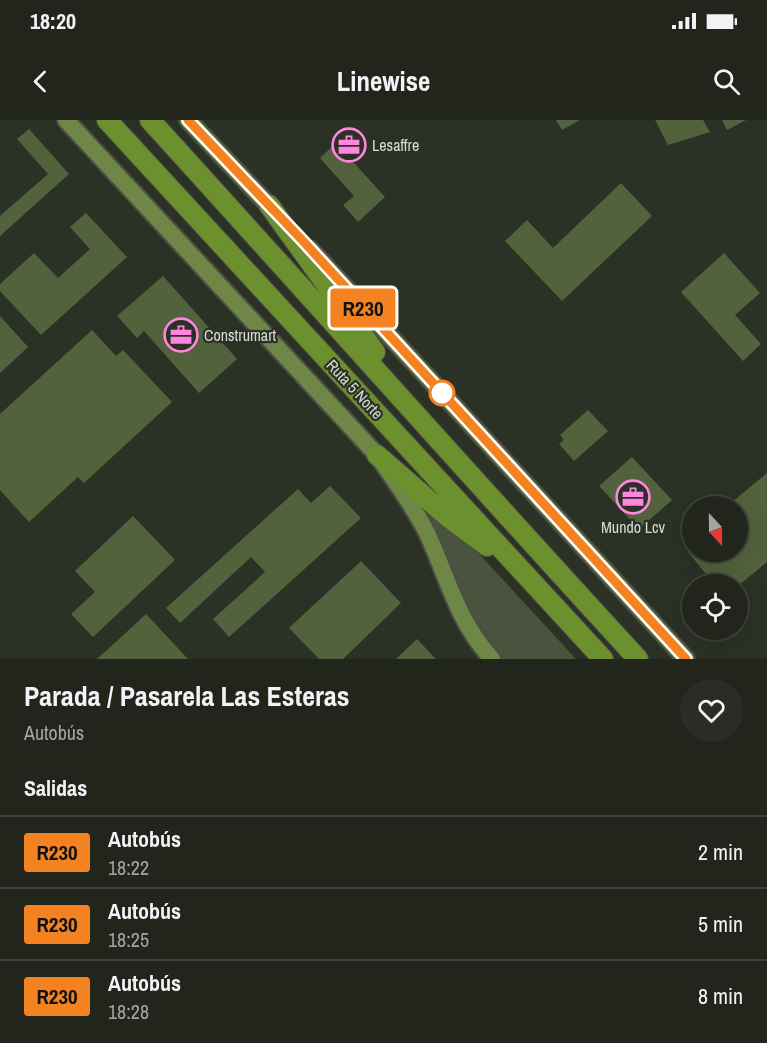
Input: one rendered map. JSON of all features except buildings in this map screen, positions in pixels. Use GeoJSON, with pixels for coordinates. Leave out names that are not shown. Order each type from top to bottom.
{"type":"FeatureCollection","features":[{"type":"Feature","properties":{"kind":"highway","name":"Ruta 5 Norte"},"geometry":{"type":"LineString","coordinates":[[107,120],[603,659]]}},
{"type":"Feature","properties":{"kind":"highway","name":"Ruta 5 Norte"},"geometry":{"type":"LineString","coordinates":[[150,120],[336,324],[421,422],[637,656]]}},
{"type":"Feature","properties":{"kind":"highway"},"geometry":{"type":"LineString","coordinates":[[269,206],[355,324],[421,422]]}},
{"type":"Feature","properties":{"kind":"highway"},"geometry":{"type":"LineString","coordinates":[[377,455],[476,538],[513,561]]}},
{"type":"Feature","properties":{"kind":"main road"},"geometry":{"type":"LineString","coordinates":[[66,120],[377,455],[421,522],[458,611],[492,659]]}},
{"type":"Feature","properties":{"kind":"main road"},"geometry":{"type":"LineString","coordinates":[[188,120],[686,659]]}},
{"type":"Feature","properties":{"kind":"green space"},"geometry":{"type":"Polygon","coordinates":[[[423,509],[451,527],[471,545],[576,659],[502,659],[474,626],[423,509]]]}},
{"type":"Feature","properties":{"kind":"bus line","name":"R230"},"geometry":{"type":"LineString","coordinates":[[188,120],[303,241],[686,659]]}},
{"type":"Feature","properties":{"kind":"place","name":"Lesaffre"},"geometry":{"type":"Point","coordinates":[349,145]}},
{"type":"Feature","properties":{"kind":"place","name":"Construmart"},"geometry":{"type":"Point","coordinates":[181,335]}},
{"type":"Feature","properties":{"kind":"place","name":"Mundo Lcv"},"geometry":{"type":"Point","coordinates":[633,497]}}]}
